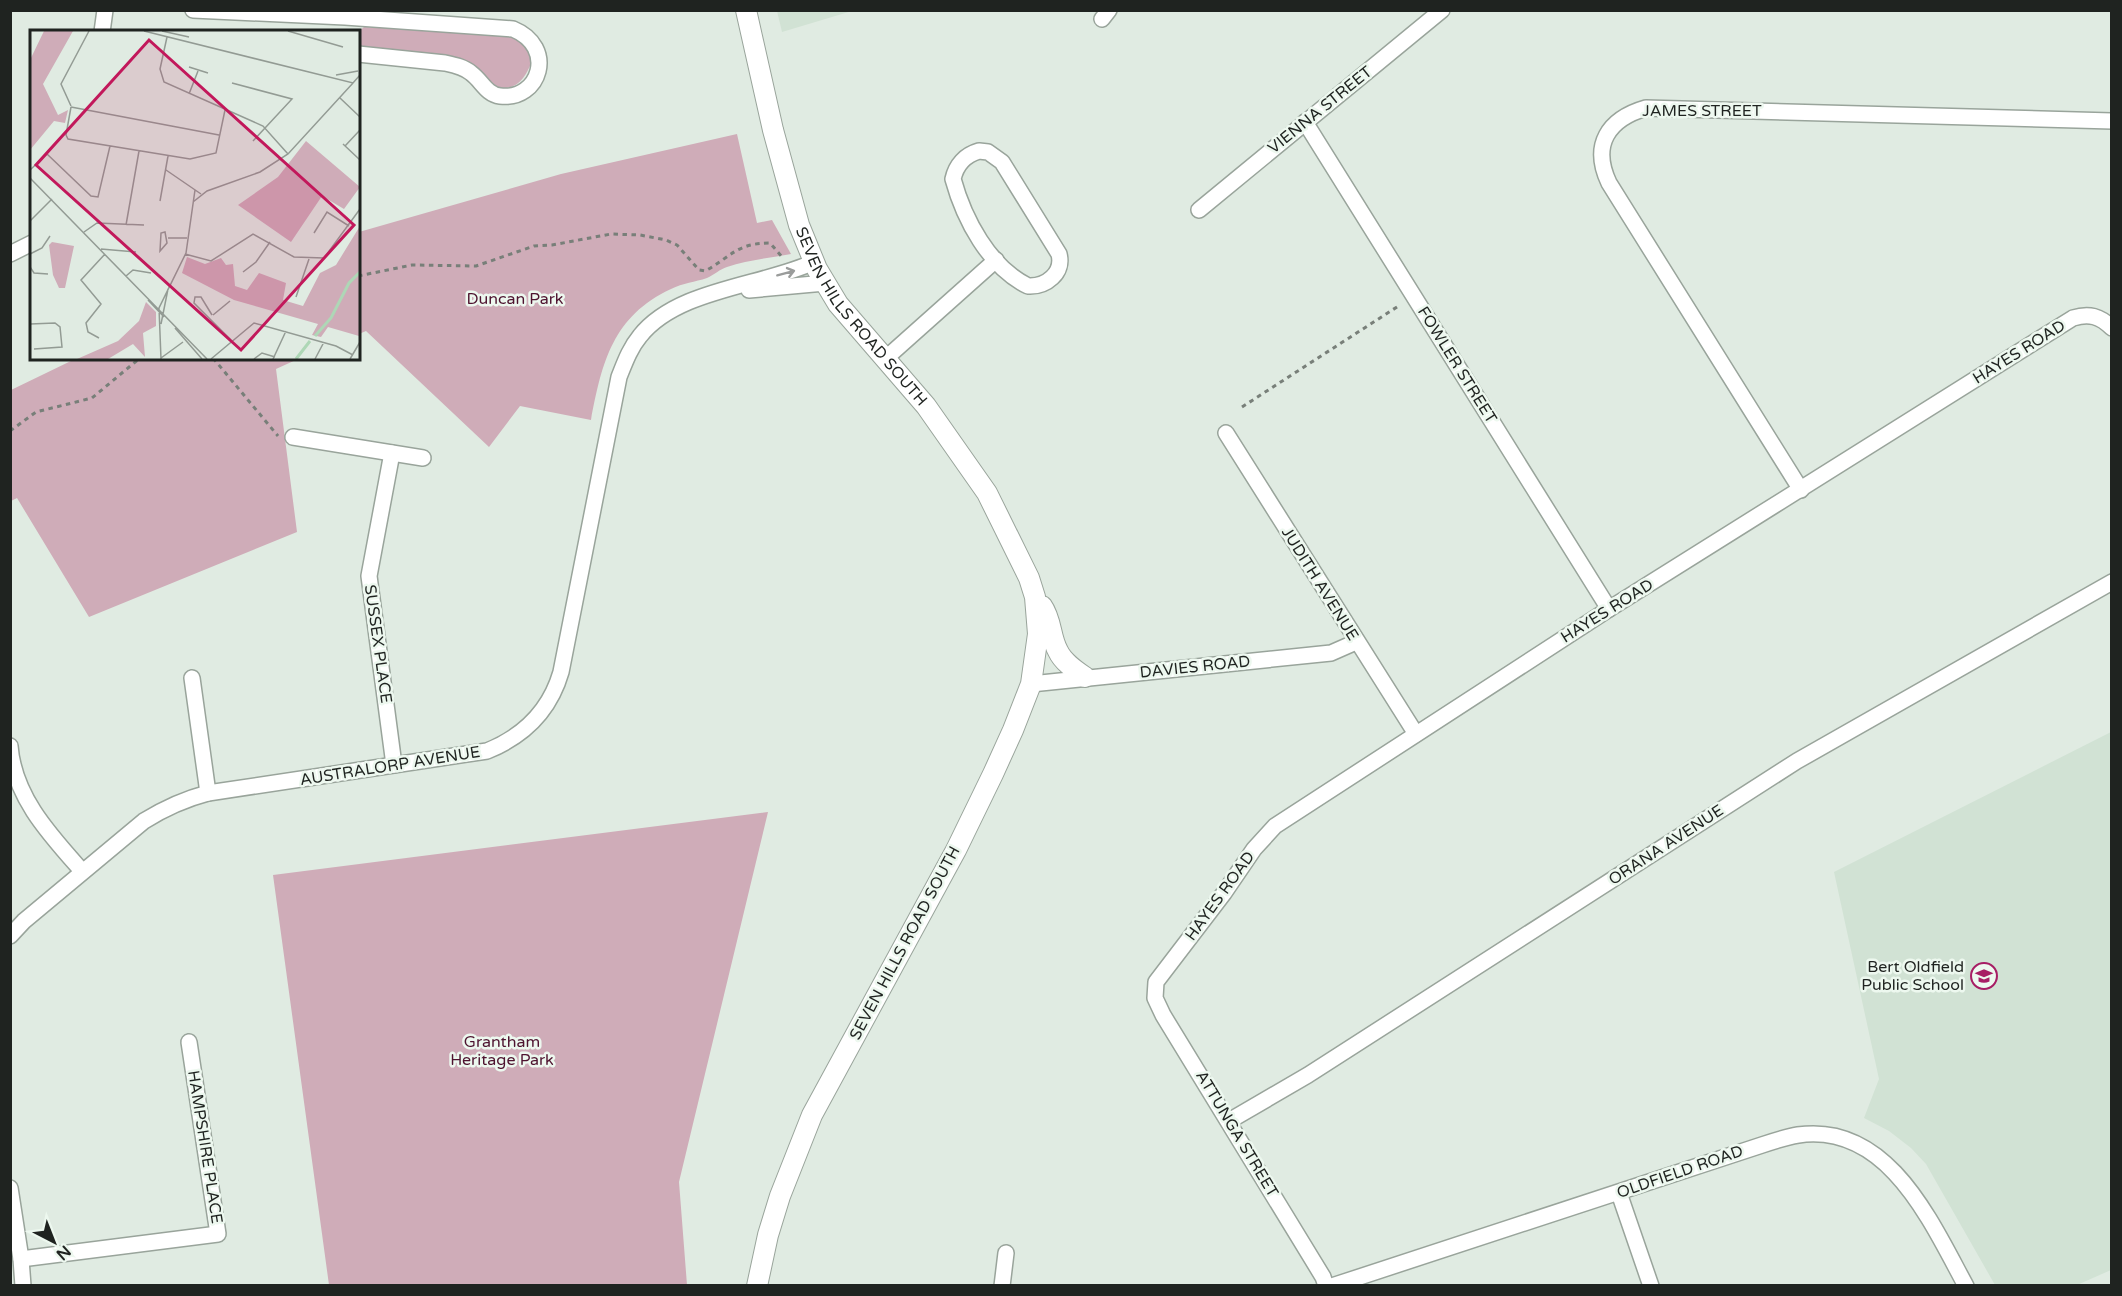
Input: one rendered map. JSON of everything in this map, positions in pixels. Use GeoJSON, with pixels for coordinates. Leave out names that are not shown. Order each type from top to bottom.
{"type":"FeatureCollection","features":[{"type":"Feature","properties":{"kind":"street"},"geometry":{"type":"LineString","coordinates":[[102,30],[105,10]]}},
{"type":"Feature","properties":{"kind":"street"},"geometry":{"type":"LineString","coordinates":[[193,10],[345,24],[513,29],[530,38],[536,48],[539,67],[537,75],[527,88],[515,95],[500,96],[487,90],[472,74],[457,66],[360,54]]}},
{"type":"Feature","properties":{"kind":"street","name":"SEVEN HILLS ROAD SOUTH"},"geometry":{"type":"LineString","coordinates":[[746,10],[773,130],[799,225],[814,262],[825,283],[852,322],[939,422],[987,493],[1022,561],[1035,597],[1038,634],[1031,684],[1013,730],[960,840],[812,1115],[780,1196],[768,1235],[757,1286]]}},
{"type":"Feature","properties":{"kind":"street","name":"VIENNA STREET"},"geometry":{"type":"LineString","coordinates":[[1199,210],[1442,10]]}},
{"type":"Feature","properties":{"kind":"street","name":"JAMES STREET"},"geometry":{"type":"LineString","coordinates":[[1801,490],[1609,183],[1603,170],[1601,152],[1606,135],[1615,124],[1626,115],[1646,108],[2112,121]]}},
{"type":"Feature","properties":{"kind":"street","name":"FOWLER STREET"},"geometry":{"type":"LineString","coordinates":[[1305,122],[1609,609]]}},
{"type":"Feature","properties":{"kind":"street"},"geometry":{"type":"LineString","coordinates":[[979,151],[988,152],[1002,162],[1059,254],[1061,264],[1055,276],[1041,285],[1032,287],[1021,283],[996,260],[973,228],[953,179],[957,166],[962,160],[979,151]]}},
{"type":"Feature","properties":{"kind":"street"},"geometry":{"type":"LineString","coordinates":[[10,254],[30,244]]}},
{"type":"Feature","properties":{"kind":"street"},"geometry":{"type":"LineString","coordinates":[[885,359],[996,260]]}},
{"type":"Feature","properties":{"kind":"street","name":"AUSTRALORP AVENUE"},"geometry":{"type":"LineString","coordinates":[[10,936],[24,921],[144,821],[175,804],[208,793],[487,751],[528,727],[546,707],[561,672],[619,377],[627,355],[641,334],[680,305],[753,281],[793,272],[814,262]]}},
{"type":"Feature","properties":{"kind":"street","name":"AUSTRALORP AVENUE"},"geometry":{"type":"LineString","coordinates":[[716,294],[825,283]]}},
{"type":"Feature","properties":{"kind":"street","name":"HAYES ROAD"},"geometry":{"type":"LineString","coordinates":[[1156,982],[1224,893],[1264,835],[1275,826],[1609,609],[2073,318],[2088,315],[2097,317],[2112,328]]}},
{"type":"Feature","properties":{"kind":"street","name":"JUDITH AVENUE"},"geometry":{"type":"LineString","coordinates":[[1226,433],[1416,734]]}},
{"type":"Feature","properties":{"kind":"street"},"geometry":{"type":"LineString","coordinates":[[293,437],[423,458]]}},
{"type":"Feature","properties":{"kind":"street","name":"SUSSEX PLACE"},"geometry":{"type":"LineString","coordinates":[[392,453],[369,576],[394,765]]}},
{"type":"Feature","properties":{"kind":"street","name":"ORANA AVENUE"},"geometry":{"type":"LineString","coordinates":[[1229,1121],[1308,1075],[1797,761],[2112,582]]}},
{"type":"Feature","properties":{"kind":"street","name":"SEVEN HILLS ROAD SOUTH"},"geometry":{"type":"LineString","coordinates":[[1035,597],[1045,610],[1060,655],[1085,677]]}},
{"type":"Feature","properties":{"kind":"street","name":"DAVIES ROAD"},"geometry":{"type":"LineString","coordinates":[[1031,684],[1331,653],[1356,642]]}},
{"type":"Feature","properties":{"kind":"street"},"geometry":{"type":"LineString","coordinates":[[192,678],[208,793]]}},
{"type":"Feature","properties":{"kind":"street"},"geometry":{"type":"LineString","coordinates":[[10,746],[11,760],[29,807],[82,872]]}},
{"type":"Feature","properties":{"kind":"street","name":"ATTUNGA STREET"},"geometry":{"type":"LineString","coordinates":[[1156,982],[1155,998],[1163,1015],[1323,1277],[1326,1286]]}},
{"type":"Feature","properties":{"kind":"street","name":"HAMPSHIRE PLACE"},"geometry":{"type":"LineString","coordinates":[[21,1259],[218,1234],[189,1042]]}},
{"type":"Feature","properties":{"kind":"street","name":"OLDFIELD ROAD"},"geometry":{"type":"LineString","coordinates":[[1332,1286],[1782,1138],[1815,1134],[1845,1139],[1882,1161],[1911,1190],[1966,1286]]}},
{"type":"Feature","properties":{"kind":"street"},"geometry":{"type":"LineString","coordinates":[[10,1188],[23,1286]]}},
{"type":"Feature","properties":{"kind":"street"},"geometry":{"type":"LineString","coordinates":[[1618,1193],[1651,1286]]}},
{"type":"Feature","properties":{"kind":"street"},"geometry":{"type":"LineString","coordinates":[[1002,1286],[1006,1253]]}},
{"type":"Feature","properties":{"kind":"path"},"geometry":{"type":"LineString","coordinates":[[360,276],[412,265],[476,266],[534,246],[611,234],[640,235],[666,240],[677,245],[699,270],[705,272],[738,248],[770,243],[793,272]]}},
{"type":"Feature","properties":{"kind":"path"},"geometry":{"type":"LineString","coordinates":[[1242,407],[1400,305]]}},
{"type":"Feature","properties":{"kind":"path"},"geometry":{"type":"LineString","coordinates":[[10,431],[36,412],[92,398],[138,360]]}},
{"type":"Feature","properties":{"kind":"path"},"geometry":{"type":"LineString","coordinates":[[215,360],[276,434],[285,440],[293,437]]}},
{"type":"Feature","properties":{"kind":"shaded area"},"geometry":{"type":"Polygon","coordinates":[[[777,10],[852,11],[782,32],[777,10]]]}},
{"type":"Feature","properties":{"kind":"shaded area","name":"Bert Oldfield Public School"},"geometry":{"type":"Polygon","coordinates":[[[2111,732],[2111,1270],[2077,1285],[1995,1285],[1926,1164],[1911,1148],[1889,1131],[1864,1118],[1879,1079],[1834,872],[2111,732]]]}},
{"type":"Feature","properties":{"kind":"green space"},"geometry":{"type":"Polygon","coordinates":[[[364,27],[508,34],[527,46],[533,59],[521,81],[512,87],[499,88],[463,61],[451,56],[365,48],[360,46],[360,30],[364,27]]]}},
{"type":"Feature","properties":{"kind":"green space","name":"Duncan Park"},"geometry":{"type":"Polygon","coordinates":[[[737,134],[757,223],[772,220],[791,254],[724,268],[707,278],[680,285],[651,300],[623,327],[613,343],[600,379],[591,420],[520,406],[489,447],[366,331],[360,334],[360,232],[561,174],[737,134]]]}},
{"type":"Feature","properties":{"kind":"green space"},"geometry":{"type":"Polygon","coordinates":[[[73,360],[296,360],[276,369],[297,532],[89,617],[17,498],[11,501],[11,390],[73,360]]]}},
{"type":"Feature","properties":{"kind":"green space","name":"Grantham Heritage Park"},"geometry":{"type":"Polygon","coordinates":[[[768,812],[679,1182],[687,1285],[329,1285],[273,875],[768,812]]]}},
{"type":"Feature","properties":{"kind":"place","name":"Bert Oldfield Public School"},"geometry":{"type":"Point","coordinates":[1984,976]}}]}
